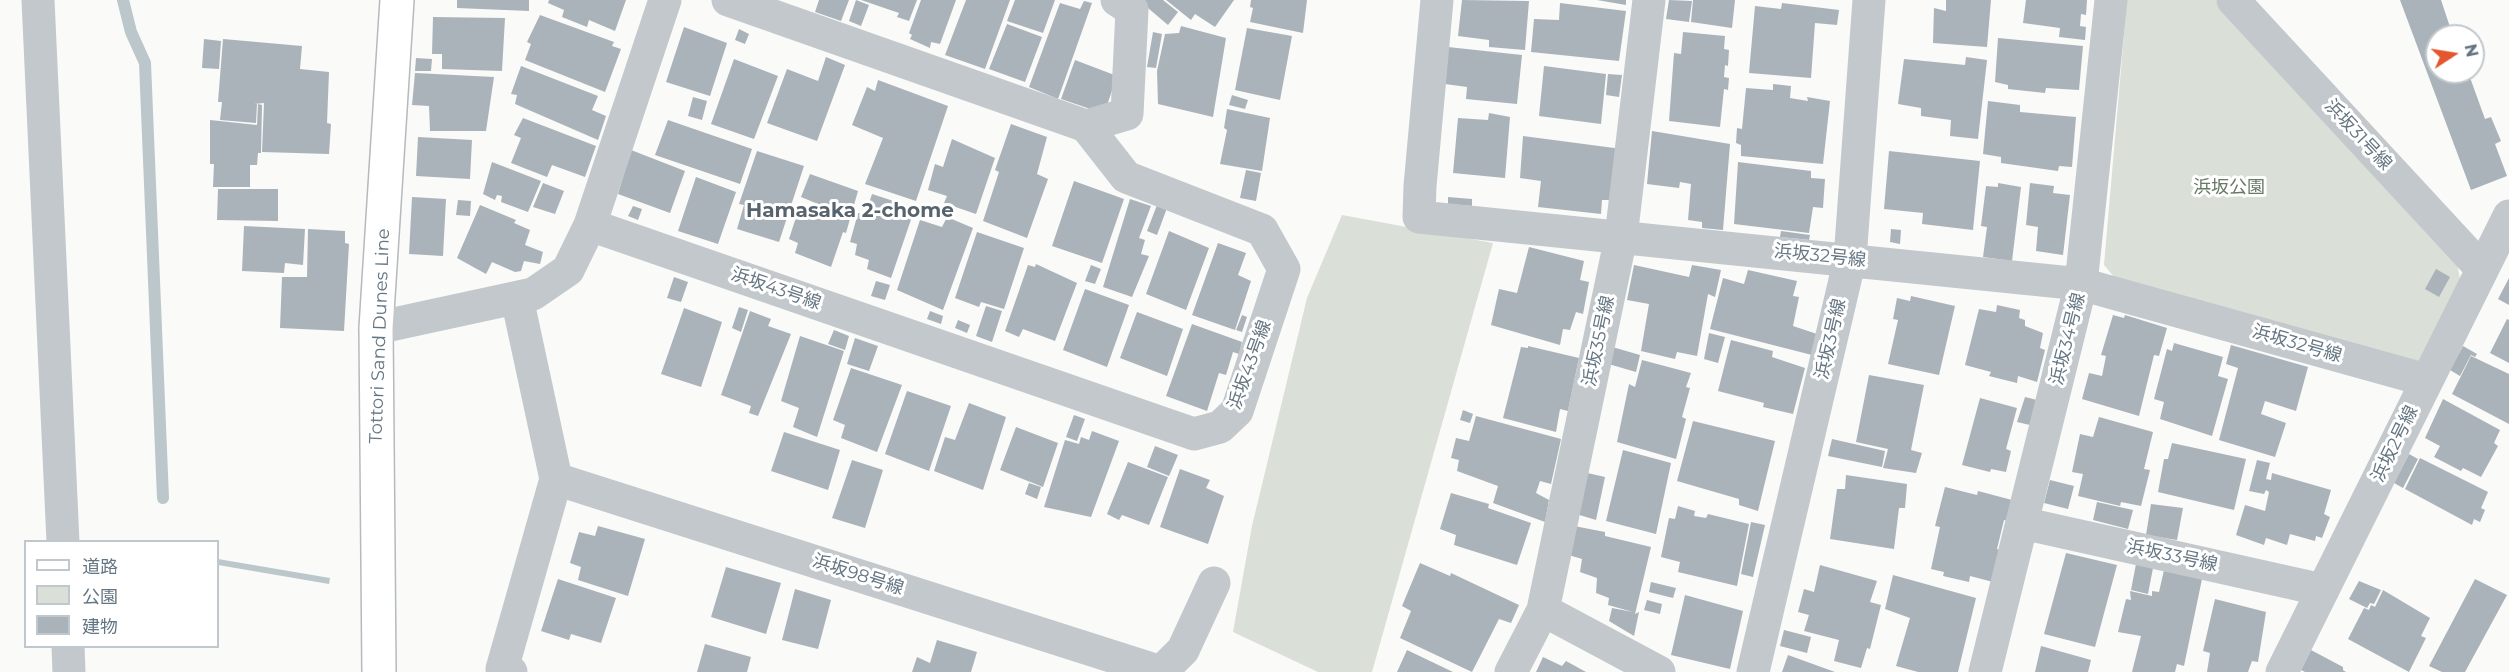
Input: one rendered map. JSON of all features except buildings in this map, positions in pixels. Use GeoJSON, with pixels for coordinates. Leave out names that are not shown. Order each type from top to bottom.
{"type":"FeatureCollection","features":[{"type":"Feature","properties":{"kind":"main road","name":"Tottori Sand Dunes Line"},"geometry":{"type":"LineString","coordinates":[[379,672],[376,328],[396,0]]}},
{"type":"Feature","properties":{"kind":"street"},"geometry":{"type":"LineString","coordinates":[[38,0],[63,540]]}},
{"type":"Feature","properties":{"kind":"street"},"geometry":{"type":"LineString","coordinates":[[376,328],[533,294],[568,270],[590,225],[665,0]]}},
{"type":"Feature","properties":{"kind":"street"},"geometry":{"type":"LineString","coordinates":[[728,0],[1086,126],[1127,114],[1132,10],[1117,0]]}},
{"type":"Feature","properties":{"kind":"street","name":"浜坂32号線"},"geometry":{"type":"LineString","coordinates":[[1437,0],[1419,217],[2081,284],[2426,380]]}},
{"type":"Feature","properties":{"kind":"street","name":"浜坂35号線"},"geometry":{"type":"LineString","coordinates":[[1511,672],[1543,610],[1621,237],[1649,0]]}},
{"type":"Feature","properties":{"kind":"street","name":"浜坂3号線"},"geometry":{"type":"LineString","coordinates":[[1753,672],[1850,259],[1869,0]]}},
{"type":"Feature","properties":{"kind":"street","name":"浜坂34号線"},"geometry":{"type":"LineString","coordinates":[[1985,672],[2081,284],[2112,0]]}},
{"type":"Feature","properties":{"kind":"street","name":"浜坂31号線"},"geometry":{"type":"LineString","coordinates":[[2233,0],[2482,269]]}},
{"type":"Feature","properties":{"kind":"street","name":"浜坂43号線"},"geometry":{"type":"LineString","coordinates":[[590,225],[1194,434],[1220,427],[1237,411],[1284,269],[1262,230],[1126,177],[1086,126]]}},
{"type":"Feature","properties":{"kind":"street","name":"浜坂2号線"},"geometry":{"type":"LineString","coordinates":[[2282,672],[2509,216]]}},
{"type":"Feature","properties":{"kind":"street"},"geometry":{"type":"LineString","coordinates":[[511,672],[502,669],[556,479],[517,298]]}},
{"type":"Feature","properties":{"kind":"street","name":"浜坂98号線"},"geometry":{"type":"LineString","coordinates":[[556,479],[1161,672]]}},
{"type":"Feature","properties":{"kind":"street","name":"浜坂33号線"},"geometry":{"type":"LineString","coordinates":[[2022,523],[2323,590]]}},
{"type":"Feature","properties":{"kind":"street"},"geometry":{"type":"LineString","coordinates":[[1161,672],[1183,650],[1214,583]]}},
{"type":"Feature","properties":{"kind":"street"},"geometry":{"type":"LineString","coordinates":[[1543,610],[1659,672]]}},
{"type":"Feature","properties":{"kind":"street"},"geometry":{"type":"LineString","coordinates":[[68,648],[69,672]]}},
{"type":"Feature","properties":{"kind":"green space","name":"浜坂公園"},"geometry":{"type":"Polygon","coordinates":[[[2127,0],[2216,0],[2457,262],[2461,285],[2425,360],[2407,364],[2115,278],[2104,265],[2127,0]]]}},
{"type":"Feature","properties":{"kind":"green space"},"geometry":{"type":"Polygon","coordinates":[[[1342,215],[1493,243],[1372,672],[1318,672],[1233,632],[1252,526],[1307,298],[1342,215]]]}},
{"type":"Feature","properties":{"kind":"shaded area"},"geometry":{"type":"Polygon","coordinates":[[[219,559],[330,578],[329,584],[219,565],[219,559]]]}},
{"type":"Feature","properties":{"kind":"waterway"},"geometry":{"type":"LineString","coordinates":[[123,0],[131,32],[145,63],[163,498]]}},
{"type":"Feature","properties":{"kind":"district","name":"Hamasaka 2-chome"},"geometry":{"type":"Point","coordinates":[850,211]}}]}
